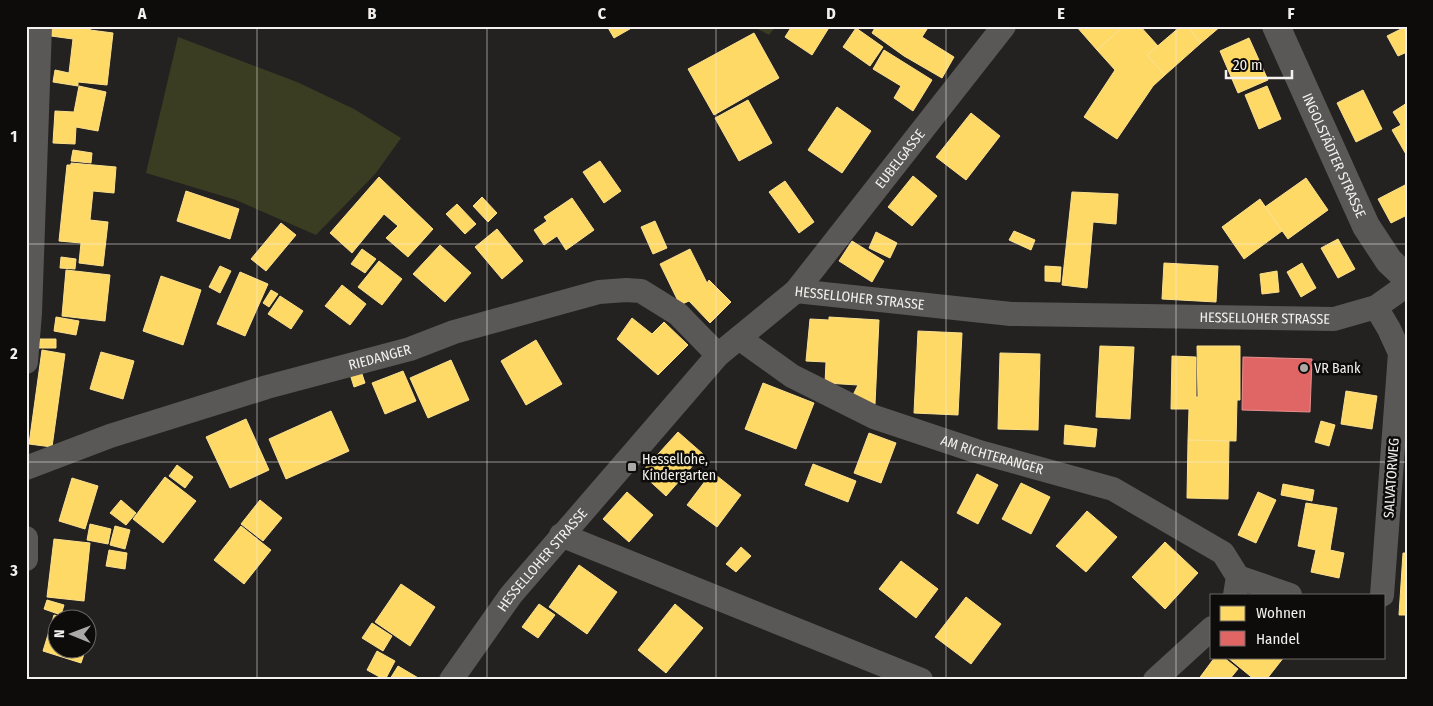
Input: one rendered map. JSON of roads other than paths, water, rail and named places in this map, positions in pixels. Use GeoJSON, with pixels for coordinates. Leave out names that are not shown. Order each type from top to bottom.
{"type":"FeatureCollection","features":[{"type":"Feature","properties":{"kind":"main road","name":"INGOLSTÄDTER STRASSE"},"geometry":{"type":"LineString","coordinates":[[1276,26],[1366,226],[1389,261],[1407,278]]}},
{"type":"Feature","properties":{"kind":"street"},"geometry":{"type":"LineString","coordinates":[[26,362],[30,313],[40,26]]}},
{"type":"Feature","properties":{"kind":"street","name":"EUBELGASSE"},"geometry":{"type":"LineString","coordinates":[[796,291],[1004,26]]}},
{"type":"Feature","properties":{"kind":"street","name":"HESSELLOHER STRASSE"},"geometry":{"type":"LineString","coordinates":[[451,680],[512,595],[718,355],[796,291],[1011,314],[1334,319],[1376,307],[1407,285]]}},
{"type":"Feature","properties":{"kind":"street","name":"RIEDANGER"},"geometry":{"type":"LineString","coordinates":[[26,468],[110,436],[267,387],[410,348],[454,332],[599,292],[641,291],[678,314],[718,355]]}},
{"type":"Feature","properties":{"kind":"street","name":"SALVATORWEG"},"geometry":{"type":"LineString","coordinates":[[1376,307],[1389,329],[1400,354],[1382,594]]}},
{"type":"Feature","properties":{"kind":"street","name":"AM RICHTERANGER"},"geometry":{"type":"LineString","coordinates":[[739,338],[792,376],[874,417],[976,451],[1113,489],[1223,553],[1237,586],[1284,594]]}},
{"type":"Feature","properties":{"kind":"street"},"geometry":{"type":"LineString","coordinates":[[561,536],[921,680]]}},
{"type":"Feature","properties":{"kind":"street"},"geometry":{"type":"LineString","coordinates":[[26,538],[26,559]]}},
{"type":"Feature","properties":{"kind":"street"},"geometry":{"type":"LineString","coordinates":[[1155,680],[1210,630]]}},
{"type":"Feature","properties":{"kind":"place","name":"VR Bank"},"geometry":{"type":"Point","coordinates":[1304,368]}},
{"type":"Feature","properties":{"kind":"place","name":"Hessellohe, Kindergarten"},"geometry":{"type":"Point","coordinates":[632,467]}}]}
